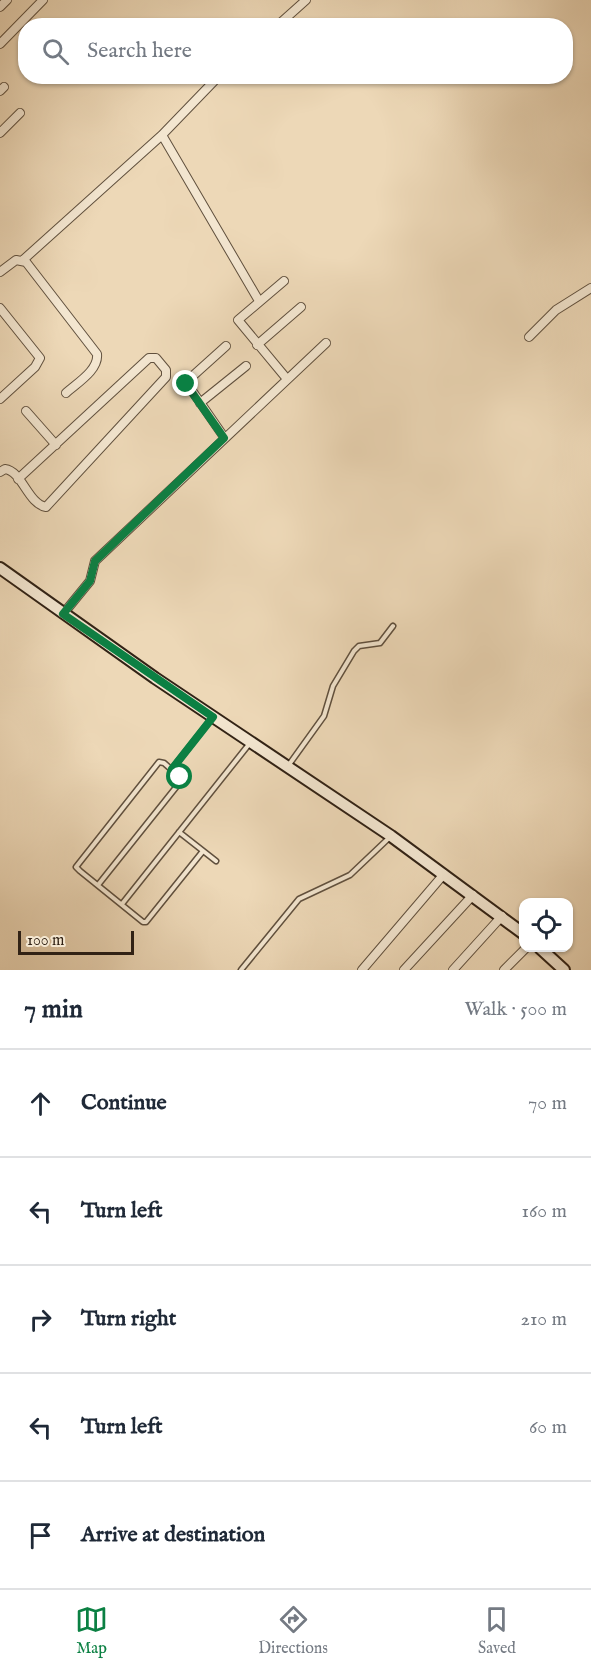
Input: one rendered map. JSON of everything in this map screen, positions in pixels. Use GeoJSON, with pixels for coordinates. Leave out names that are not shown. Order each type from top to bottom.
{"type":"FeatureCollection","features":[{"type":"Feature","properties":{"kind":"main road"},"geometry":{"type":"LineString","coordinates":[[0,568],[213,717],[391,836],[519,929]]}},
{"type":"Feature","properties":{"kind":"main road"},"geometry":{"type":"LineString","coordinates":[[544,952],[561,969]]}},
{"type":"Feature","properties":{"kind":"street"},"geometry":{"type":"LineString","coordinates":[[0,7],[6,0]]}},
{"type":"Feature","properties":{"kind":"street"},"geometry":{"type":"LineString","coordinates":[[25,18],[43,0]]}},
{"type":"Feature","properties":{"kind":"street"},"geometry":{"type":"LineString","coordinates":[[286,18],[306,0]]}},
{"type":"Feature","properties":{"kind":"street"},"geometry":{"type":"LineString","coordinates":[[0,44],[18,26]]}},
{"type":"Feature","properties":{"kind":"street"},"geometry":{"type":"LineString","coordinates":[[0,272],[16,260],[23,260],[162,135],[211,84]]}},
{"type":"Feature","properties":{"kind":"street"},"geometry":{"type":"LineString","coordinates":[[0,133],[20,113]]}},
{"type":"Feature","properties":{"kind":"street"},"geometry":{"type":"LineString","coordinates":[[162,135],[259,301]]}},
{"type":"Feature","properties":{"kind":"street"},"geometry":{"type":"LineString","coordinates":[[23,260],[97,354],[96,364],[66,393]]}},
{"type":"Feature","properties":{"kind":"street"},"geometry":{"type":"LineString","coordinates":[[284,281],[238,320],[286,379]]}},
{"type":"Feature","properties":{"kind":"street"},"geometry":{"type":"LineString","coordinates":[[529,337],[556,310],[591,288]]}},
{"type":"Feature","properties":{"kind":"street"},"geometry":{"type":"LineString","coordinates":[[257,345],[300,307]]}},
{"type":"Feature","properties":{"kind":"street"},"geometry":{"type":"LineString","coordinates":[[0,308],[40,357],[35,367],[0,399]]}},
{"type":"Feature","properties":{"kind":"street"},"geometry":{"type":"LineString","coordinates":[[63,614],[90,581],[95,561],[326,343]]}},
{"type":"Feature","properties":{"kind":"street"},"geometry":{"type":"LineString","coordinates":[[224,438],[186,384],[186,379],[226,346]]}},
{"type":"Feature","properties":{"kind":"street"},"geometry":{"type":"LineString","coordinates":[[0,472],[9,469],[42,507],[48,506],[166,377],[166,370],[156,358],[151,357],[18,479]]}},
{"type":"Feature","properties":{"kind":"street"},"geometry":{"type":"LineString","coordinates":[[200,403],[246,366]]}},
{"type":"Feature","properties":{"kind":"street"},"geometry":{"type":"LineString","coordinates":[[26,411],[56,445]]}},
{"type":"Feature","properties":{"kind":"street"},"geometry":{"type":"LineString","coordinates":[[362,970],[444,874]]}},
{"type":"Feature","properties":{"kind":"street"},"geometry":{"type":"LineString","coordinates":[[404,970],[473,895]]}},
{"type":"Feature","properties":{"kind":"street"},"geometry":{"type":"LineString","coordinates":[[453,970],[502,916]]}},
{"type":"Feature","properties":{"kind":"street"},"geometry":{"type":"LineString","coordinates":[[504,970],[522,952]]}},
{"type":"Feature","properties":{"kind":"lane"},"geometry":{"type":"LineString","coordinates":[[288,766],[324,716],[333,686],[354,651],[359,646],[380,643],[393,626]]}},
{"type":"Feature","properties":{"kind":"lane"},"geometry":{"type":"LineString","coordinates":[[172,769],[213,717]]}},
{"type":"Feature","properties":{"kind":"lane"},"geometry":{"type":"LineString","coordinates":[[122,904],[252,741]]}},
{"type":"Feature","properties":{"kind":"lane"},"geometry":{"type":"LineString","coordinates":[[98,885],[181,781],[180,777],[162,762],[156,764],[76,864],[80,871],[143,922],[148,922],[203,851]]}},
{"type":"Feature","properties":{"kind":"lane"},"geometry":{"type":"LineString","coordinates":[[179,832],[216,861]]}},
{"type":"Feature","properties":{"kind":"lane"},"geometry":{"type":"LineString","coordinates":[[242,970],[299,899],[350,875],[391,836]]}},
{"type":"Feature","properties":{"kind":"route"},"geometry":{"type":"LineString","coordinates":[[180,777],[172,769],[213,717],[63,614],[90,581],[95,561],[224,438],[186,384]]}}]}
